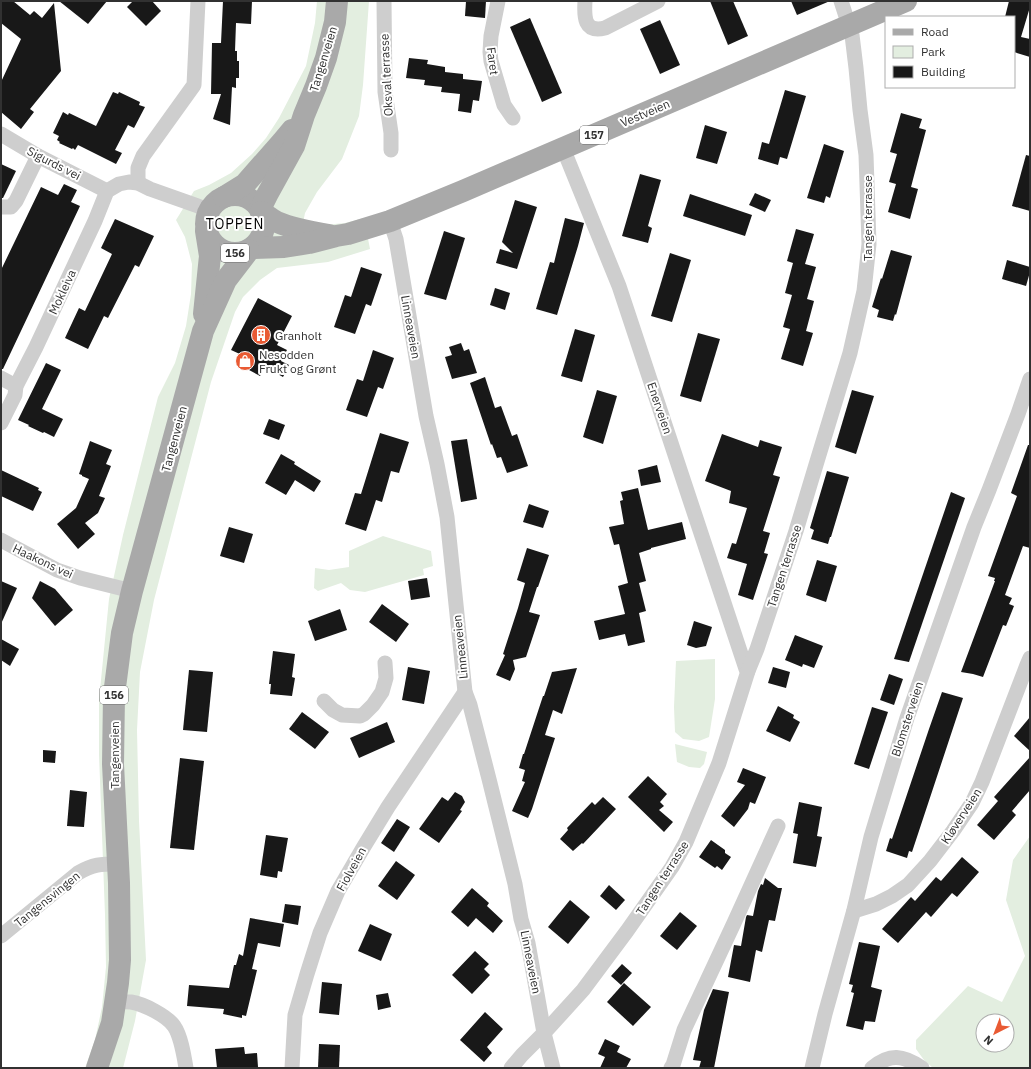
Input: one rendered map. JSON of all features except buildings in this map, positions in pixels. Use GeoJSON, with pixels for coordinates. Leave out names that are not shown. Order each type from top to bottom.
{"type":"FeatureCollection","features":[{"type":"Feature","properties":{"kind":"main road","name":"Tangenveien"},"geometry":{"type":"LineString","coordinates":[[260,211],[267,195],[294,146],[326,58],[335,22],[338,1]]}},
{"type":"Feature","properties":{"kind":"main road","name":"Vestveien"},"geometry":{"type":"LineString","coordinates":[[250,249],[284,247],[309,243],[390,221],[906,1]]}},
{"type":"Feature","properties":{"kind":"main road","name":"Tangenveien"},"geometry":{"type":"LineString","coordinates":[[203,331],[213,213],[245,184],[304,115]]}},
{"type":"Feature","properties":{"kind":"main road"},"geometry":{"type":"LineString","coordinates":[[213,213],[234,195],[249,198],[257,205],[260,211]]}},
{"type":"Feature","properties":{"kind":"main road","name":"Vestveien"},"geometry":{"type":"LineString","coordinates":[[260,211],[276,221],[290,226],[310,232],[336,236]]}},
{"type":"Feature","properties":{"kind":"main road","name":"156"},"geometry":{"type":"LineString","coordinates":[[213,213],[212,242],[217,248],[224,251],[240,253],[250,249],[259,240],[264,226],[260,211]]}},
{"type":"Feature","properties":{"kind":"main road","name":"Tangenveien"},"geometry":{"type":"LineString","coordinates":[[97,1068],[112,1023],[120,960],[119,883],[113,764],[114,695],[122,633],[132,591],[203,331],[226,280],[250,249]]}},
{"type":"Feature","properties":{"kind":"street"},"geometry":{"type":"LineString","coordinates":[[138,182],[138,168],[143,156],[194,85],[198,1]]}},
{"type":"Feature","properties":{"kind":"street","name":"Oksval terrasse"},"geometry":{"type":"LineString","coordinates":[[384,1],[386,92],[391,150]]}},
{"type":"Feature","properties":{"kind":"street","name":"Faret"},"geometry":{"type":"LineString","coordinates":[[498,1],[491,36],[491,61],[504,105],[513,118]]}},
{"type":"Feature","properties":{"kind":"street"},"geometry":{"type":"LineString","coordinates":[[585,1],[585,18],[588,25],[598,29],[605,28],[658,1]]}},
{"type":"Feature","properties":{"kind":"street","name":"Tangen terrasse"},"geometry":{"type":"LineString","coordinates":[[511,1068],[583,990],[627,932],[680,854],[719,763],[748,671],[757,649],[796,531],[850,353],[864,291],[870,244],[866,155],[856,68],[852,35],[841,1]]}},
{"type":"Feature","properties":{"kind":"street","name":"Sigurds vei"},"geometry":{"type":"LineString","coordinates":[[1,134],[38,156],[107,190]]}},
{"type":"Feature","properties":{"kind":"street","name":"Enerveien"},"geometry":{"type":"LineString","coordinates":[[562,148],[619,286],[746,669],[748,671]]}},
{"type":"Feature","properties":{"kind":"street"},"geometry":{"type":"LineString","coordinates":[[1,207],[11,207],[16,201],[38,156]]}},
{"type":"Feature","properties":{"kind":"street"},"geometry":{"type":"LineString","coordinates":[[107,190],[119,184],[138,182],[150,189],[198,206],[213,213]]}},
{"type":"Feature","properties":{"kind":"street","name":"Mokleiva"},"geometry":{"type":"LineString","coordinates":[[1,423],[15,395],[16,386],[36,347],[107,190]]}},
{"type":"Feature","properties":{"kind":"street","name":"Linneaveien"},"geometry":{"type":"LineString","coordinates":[[390,221],[395,234],[426,416],[447,517],[465,692],[482,750],[515,884],[521,919],[528,942],[544,1033],[553,1068]]}},
{"type":"Feature","properties":{"kind":"street"},"geometry":{"type":"LineString","coordinates":[[1,378],[16,386]]}},
{"type":"Feature","properties":{"kind":"street","name":"Blomsterveien"},"geometry":{"type":"LineString","coordinates":[[812,1068],[824,1014],[854,910],[871,837],[907,718],[974,526],[1016,421],[1030,379]]}},
{"type":"Feature","properties":{"kind":"street","name":"Haakons vei"},"geometry":{"type":"LineString","coordinates":[[1,540],[57,570],[80,578],[132,591]]}},
{"type":"Feature","properties":{"kind":"street","name":"Kløverveien"},"geometry":{"type":"LineString","coordinates":[[854,910],[876,904],[892,896],[908,885],[930,861],[953,831],[972,803],[982,782],[1030,658]]}},
{"type":"Feature","properties":{"kind":"street"},"geometry":{"type":"LineString","coordinates":[[324,701],[333,710],[342,715],[360,716],[364,714],[373,705],[382,692],[386,678],[385,663]]}},
{"type":"Feature","properties":{"kind":"street","name":"Fiolveien"},"geometry":{"type":"LineString","coordinates":[[292,1068],[295,1015],[320,933],[338,891],[388,807],[465,692]]}},
{"type":"Feature","properties":{"kind":"street"},"geometry":{"type":"LineString","coordinates":[[674,1067],[684,1030],[778,826]]}},
{"type":"Feature","properties":{"kind":"street","name":"Tangensvingen"},"geometry":{"type":"LineString","coordinates":[[1,936],[78,873],[88,867],[102,864],[118,864]]}},
{"type":"Feature","properties":{"kind":"street"},"geometry":{"type":"LineString","coordinates":[[116,1001],[133,1002],[164,1016],[174,1026],[179,1035],[186,1068]]}},
{"type":"Feature","properties":{"kind":"street"},"geometry":{"type":"LineString","coordinates":[[872,1068],[884,1060],[898,1057],[908,1060],[922,1068]]}},
{"type":"Feature","properties":{"kind":"green space"},"geometry":{"type":"Polygon","coordinates":[[[317,1],[369,1],[363,85],[359,116],[342,159],[317,192],[305,213],[303,223],[324,225],[345,223],[364,218],[370,249],[328,262],[277,268],[260,280],[243,297],[235,312],[211,382],[154,600],[140,672],[137,730],[139,821],[146,960],[135,1021],[123,1068],[85,1068],[95,1040],[102,1007],[106,967],[99,754],[99,700],[109,599],[123,535],[158,397],[175,363],[186,326],[191,294],[192,264],[185,237],[176,220],[194,191],[231,173],[252,154],[266,138],[279,118],[306,66],[315,23],[317,1]]]}},
{"type":"Feature","properties":{"kind":"green space"},"geometry":{"type":"Polygon","coordinates":[[[383,536],[431,551],[433,566],[423,569],[424,575],[365,592],[350,590],[341,583],[318,591],[314,588],[315,568],[329,570],[349,567],[349,551],[383,536]]]}},
{"type":"Feature","properties":{"kind":"green space"},"geometry":{"type":"Polygon","coordinates":[[[715,659],[715,699],[709,737],[699,741],[683,739],[675,732],[674,707],[676,661],[715,659]]]}},
{"type":"Feature","properties":{"kind":"green space"},"geometry":{"type":"Polygon","coordinates":[[[675,744],[707,752],[704,764],[700,768],[689,767],[677,762],[675,744]]]}},
{"type":"Feature","properties":{"kind":"green space"},"geometry":{"type":"Polygon","coordinates":[[[1030,836],[1030,1068],[933,1068],[924,1060],[916,1049],[916,1040],[968,986],[1002,1002],[1025,956],[1006,900],[1013,860],[1030,836]]]}},
{"type":"Feature","properties":{"kind":"place","name":"Granholt"},"geometry":{"type":"Point","coordinates":[261,335]}},
{"type":"Feature","properties":{"kind":"place","name":"Nesodden Frukt og Grønt"},"geometry":{"type":"Point","coordinates":[245,361]}},
{"type":"Feature","properties":{"kind":"district","name":"TOPPEN"},"geometry":{"type":"Point","coordinates":[235,224]}}]}
